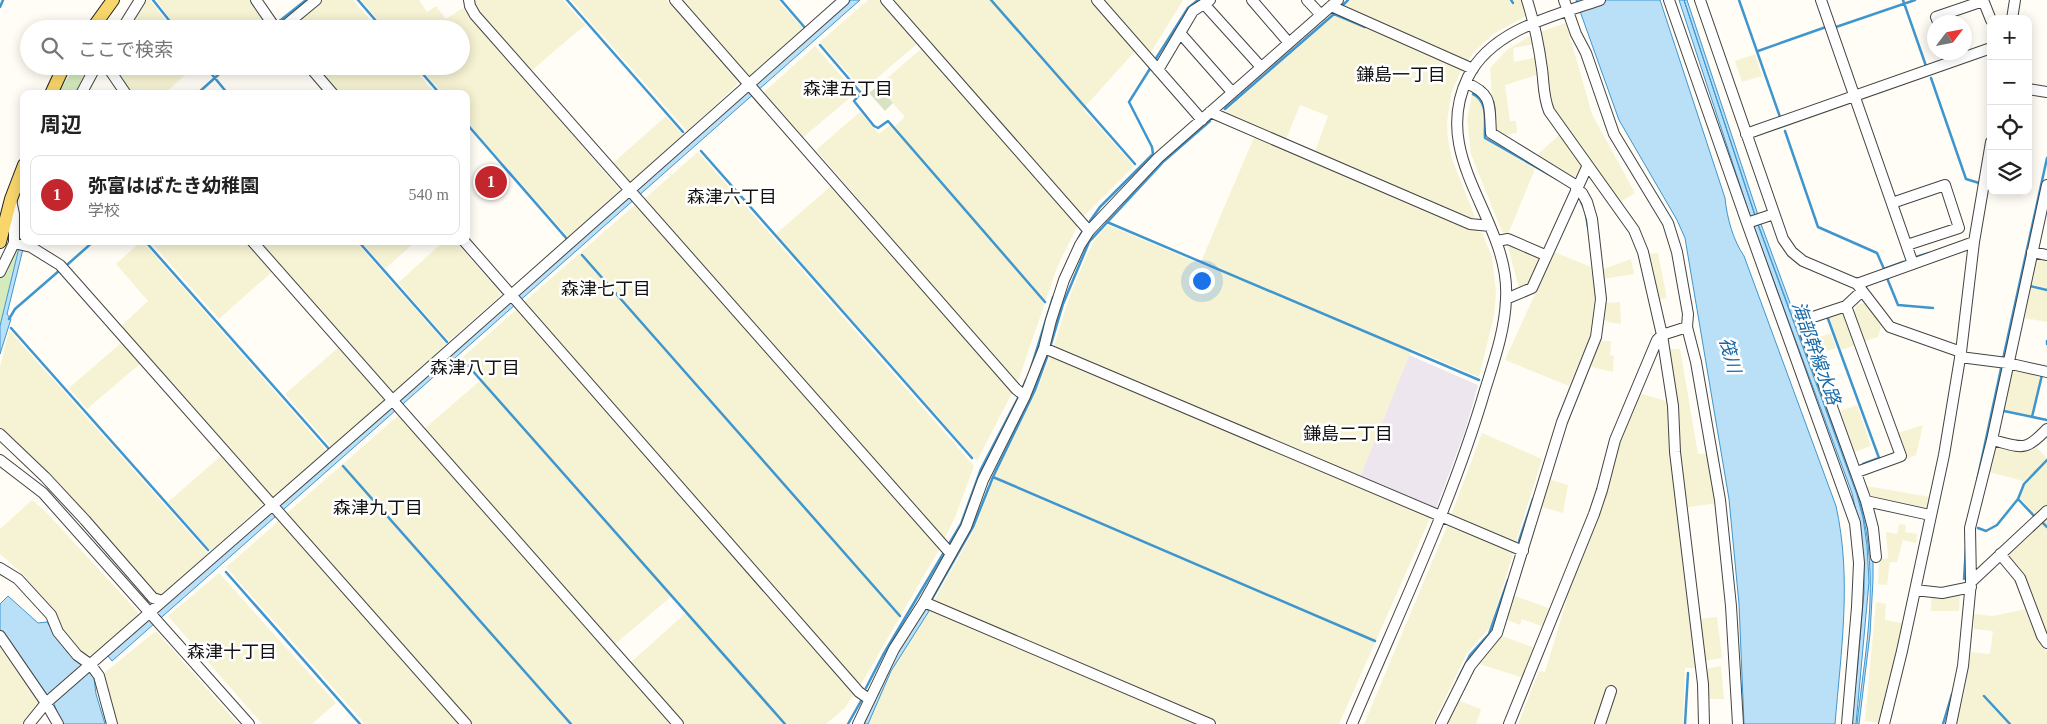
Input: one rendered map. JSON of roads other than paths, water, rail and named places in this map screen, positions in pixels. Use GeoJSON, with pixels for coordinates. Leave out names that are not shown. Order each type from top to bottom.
{"type":"FeatureCollection","features":[{"type":"Feature","properties":{"kind":"main road"},"geometry":{"type":"LineString","coordinates":[[99,20],[113,0]]}},
{"type":"Feature","properties":{"kind":"main road"},"geometry":{"type":"LineString","coordinates":[[53,90],[60,75]]}},
{"type":"Feature","properties":{"kind":"main road"},"geometry":{"type":"LineString","coordinates":[[0,242],[11,199],[20,175]]}},
{"type":"Feature","properties":{"kind":"street"},"geometry":{"type":"LineString","coordinates":[[128,20],[140,0]]}},
{"type":"Feature","properties":{"kind":"street"},"geometry":{"type":"LineString","coordinates":[[256,0],[270,20]]}},
{"type":"Feature","properties":{"kind":"street"},"geometry":{"type":"LineString","coordinates":[[292,20],[316,0]]}},
{"type":"Feature","properties":{"kind":"street"},"geometry":{"type":"LineString","coordinates":[[469,0],[475,15],[951,554]]}},
{"type":"Feature","properties":{"kind":"street"},"geometry":{"type":"LineString","coordinates":[[675,0],[1016,390],[1025,396]]}},
{"type":"Feature","properties":{"kind":"street"},"geometry":{"type":"LineString","coordinates":[[29,724],[46,702],[154,616],[162,601],[276,509],[392,400],[514,298],[632,194],[749,83],[844,0]]}},
{"type":"Feature","properties":{"kind":"street"},"geometry":{"type":"LineString","coordinates":[[886,0],[1089,231]]}},
{"type":"Feature","properties":{"kind":"street"},"geometry":{"type":"LineString","coordinates":[[1097,0],[1202,120]]}},
{"type":"Feature","properties":{"kind":"street"},"geometry":{"type":"LineString","coordinates":[[1252,0],[1289,43]]}},
{"type":"Feature","properties":{"kind":"street"},"geometry":{"type":"LineString","coordinates":[[1307,0],[1321,15]]}},
{"type":"Feature","properties":{"kind":"street"},"geometry":{"type":"LineString","coordinates":[[1527,0],[1534,23],[1542,70],[1543,98],[1549,111],[1639,239],[1662,335],[1673,406],[1675,452],[1703,684],[1704,724]]}},
{"type":"Feature","properties":{"kind":"street"},"geometry":{"type":"LineString","coordinates":[[1564,0],[1570,10],[1614,134],[1670,228],[1680,268],[1688,314],[1687,327],[1696,362],[1720,500],[1731,606],[1738,724]]}},
{"type":"Feature","properties":{"kind":"street"},"geometry":{"type":"LineString","coordinates":[[1352,724],[1440,517],[1472,435],[1493,364],[1506,299],[1504,272],[1497,241],[1470,182],[1458,138],[1456,122],[1458,106],[1473,69],[1500,41],[1534,23],[1600,0]]}},
{"type":"Feature","properties":{"kind":"street"},"geometry":{"type":"LineString","coordinates":[[1669,0],[1855,523],[1859,563],[1847,724]]}},
{"type":"Feature","properties":{"kind":"street"},"geometry":{"type":"LineString","coordinates":[[1700,0],[1783,239],[1792,252],[1803,261],[1859,287],[1890,327],[1960,354],[2047,372]]}},
{"type":"Feature","properties":{"kind":"street"},"geometry":{"type":"LineString","coordinates":[[1822,0],[1913,264]]}},
{"type":"Feature","properties":{"kind":"street"},"geometry":{"type":"LineString","coordinates":[[1942,15],[1983,0],[1989,15]]}},
{"type":"Feature","properties":{"kind":"street"},"geometry":{"type":"LineString","coordinates":[[2013,15],[2015,0]]}},
{"type":"Feature","properties":{"kind":"street"},"geometry":{"type":"LineString","coordinates":[[1158,70],[1193,11],[1207,2],[1261,67]]}},
{"type":"Feature","properties":{"kind":"street"},"geometry":{"type":"LineString","coordinates":[[858,724],[894,649],[924,602],[966,527],[983,480],[1025,396],[1044,348],[1064,280],[1080,245],[1089,231],[1158,158],[1334,3],[1473,69]]}},
{"type":"Feature","properties":{"kind":"street"},"geometry":{"type":"LineString","coordinates":[[1180,33],[1232,92]]}},
{"type":"Feature","properties":{"kind":"street"},"geometry":{"type":"LineString","coordinates":[[1972,52],[1987,49]]}},
{"type":"Feature","properties":{"kind":"street"},"geometry":{"type":"LineString","coordinates":[[1746,134],[1856,96],[1943,60]]}},
{"type":"Feature","properties":{"kind":"street"},"geometry":{"type":"LineString","coordinates":[[83,90],[91,75]]}},
{"type":"Feature","properties":{"kind":"street"},"geometry":{"type":"LineString","coordinates":[[113,75],[123,90]]}},
{"type":"Feature","properties":{"kind":"street"},"geometry":{"type":"LineString","coordinates":[[317,75],[330,90]]}},
{"type":"Feature","properties":{"kind":"street"},"geometry":{"type":"LineString","coordinates":[[1441,724],[1470,666],[1497,633],[1562,422],[1596,337],[1601,299],[1592,220],[1582,193],[1576,187],[1491,133],[1487,99],[1480,88],[1466,83]]}},
{"type":"Feature","properties":{"kind":"street"},"geometry":{"type":"LineString","coordinates":[[2032,90],[2047,92]]}},
{"type":"Feature","properties":{"kind":"street"},"geometry":{"type":"LineString","coordinates":[[1210,112],[1470,224],[1490,226]]}},
{"type":"Feature","properties":{"kind":"street"},"geometry":{"type":"LineString","coordinates":[[1884,724],[1944,456],[1960,354],[1974,242],[1990,150]]}},
{"type":"Feature","properties":{"kind":"street"},"geometry":{"type":"LineString","coordinates":[[1506,299],[1532,288],[1545,255],[1587,167]]}},
{"type":"Feature","properties":{"kind":"street"},"geometry":{"type":"LineString","coordinates":[[1892,203],[1945,185],[1959,228],[1907,245]]}},
{"type":"Feature","properties":{"kind":"street"},"geometry":{"type":"LineString","coordinates":[[1951,724],[1963,666],[1971,585],[1970,528],[1992,440],[2004,363],[2047,185]]}},
{"type":"Feature","properties":{"kind":"street"},"geometry":{"type":"LineString","coordinates":[[11,199],[20,234]]}},
{"type":"Feature","properties":{"kind":"street"},"geometry":{"type":"LineString","coordinates":[[1749,223],[1774,214]]}},
{"type":"Feature","properties":{"kind":"street"},"geometry":{"type":"LineString","coordinates":[[1497,241],[1508,239],[1545,255]]}},
{"type":"Feature","properties":{"kind":"street"},"geometry":{"type":"LineString","coordinates":[[1876,557],[1873,528],[1857,472],[1802,321],[1846,306],[1859,287],[1913,264],[1974,242]]}},
{"type":"Feature","properties":{"kind":"street"},"geometry":{"type":"LineString","coordinates":[[0,272],[22,245]]}},
{"type":"Feature","properties":{"kind":"street"},"geometry":{"type":"LineString","coordinates":[[25,245],[60,265],[466,724]]}},
{"type":"Feature","properties":{"kind":"street"},"geometry":{"type":"LineString","coordinates":[[256,245],[678,724]]}},
{"type":"Feature","properties":{"kind":"street"},"geometry":{"type":"LineString","coordinates":[[468,245],[859,692],[869,699]]}},
{"type":"Feature","properties":{"kind":"street"},"geometry":{"type":"LineString","coordinates":[[2032,252],[2047,255]]}},
{"type":"Feature","properties":{"kind":"street"},"geometry":{"type":"LineString","coordinates":[[1846,306],[1901,456],[1857,472]]}},
{"type":"Feature","properties":{"kind":"street"},"geometry":{"type":"LineString","coordinates":[[1509,724],[1594,514],[1616,440],[1649,355],[1656,340],[1662,335],[1687,327]]}},
{"type":"Feature","properties":{"kind":"street"},"geometry":{"type":"LineString","coordinates":[[1044,348],[1523,551]]}},
{"type":"Feature","properties":{"kind":"street"},"geometry":{"type":"LineString","coordinates":[[1992,440],[2024,447],[2034,443],[2047,430]]}},
{"type":"Feature","properties":{"kind":"street"},"geometry":{"type":"LineString","coordinates":[[0,434],[45,477],[153,598],[162,601]]}},
{"type":"Feature","properties":{"kind":"street"},"geometry":{"type":"LineString","coordinates":[[0,460],[42,493],[249,724]]}},
{"type":"Feature","properties":{"kind":"street"},"geometry":{"type":"LineString","coordinates":[[1866,501],[1930,515]]}},
{"type":"Feature","properties":{"kind":"street"},"geometry":{"type":"LineString","coordinates":[[1915,590],[1942,593],[1971,585],[2000,554],[2047,511]]}},
{"type":"Feature","properties":{"kind":"street"},"geometry":{"type":"LineString","coordinates":[[2000,554],[2020,578],[2042,636],[2047,643]]}},
{"type":"Feature","properties":{"kind":"street"},"geometry":{"type":"LineString","coordinates":[[0,568],[18,579],[51,616],[58,632],[77,655],[91,665],[99,676],[112,724]]}},
{"type":"Feature","properties":{"kind":"street"},"geometry":{"type":"LineString","coordinates":[[924,602],[1210,724]]}},
{"type":"Feature","properties":{"kind":"street"},"geometry":{"type":"LineString","coordinates":[[0,636],[46,702],[58,724]]}},
{"type":"Feature","properties":{"kind":"street"},"geometry":{"type":"LineString","coordinates":[[1600,724],[1611,691]]}},
{"type":"Feature","properties":{"kind":"water"},"geometry":{"type":"Polygon","coordinates":[[[851,0],[860,0],[112,661],[108,656],[851,0]]]}},
{"type":"Feature","properties":{"kind":"water","name":"筏川"},"geometry":{"type":"Polygon","coordinates":[[[1576,0],[1660,0],[1725,198],[1727,213],[1734,236],[1744,256],[1836,506],[1843,560],[1844,615],[1835,724],[1744,724],[1739,604],[1729,499],[1685,238],[1677,220],[1619,120],[1576,0]]]}},
{"type":"Feature","properties":{"kind":"water"},"geometry":{"type":"Polygon","coordinates":[[[1679,0],[1684,0],[1758,225],[1857,495],[1863,518],[1869,582],[1856,724],[1851,724],[1864,592],[1864,565],[1852,493],[1753,225],[1679,0]]]}},
{"type":"Feature","properties":{"kind":"water"},"geometry":{"type":"Polygon","coordinates":[[[1684,0],[1687,0],[1761,224],[1853,474],[1867,519],[1873,559],[1873,580],[1870,634],[1859,724],[1857,724],[1870,598],[1868,548],[1861,508],[1857,492],[1758,224],[1684,0]]]}},
{"type":"Feature","properties":{"kind":"water"},"geometry":{"type":"Polygon","coordinates":[[[20,244],[23,245],[23,249],[7,314],[11,319],[0,354],[0,326],[20,244]]]}},
{"type":"Feature","properties":{"kind":"water"},"geometry":{"type":"Polygon","coordinates":[[[8,596],[38,623],[47,622],[68,653],[84,665],[94,678],[96,694],[105,724],[62,724],[54,704],[47,698],[0,631],[0,604],[8,596]]]}},
{"type":"Feature","properties":{"kind":"water"},"geometry":{"type":"Polygon","coordinates":[[[924,608],[929,611],[891,671],[868,724],[864,724],[885,674],[924,608]]]}},
{"type":"Feature","properties":{"kind":"waterway"},"geometry":{"type":"LineString","coordinates":[[0,7],[3,0]]}},
{"type":"Feature","properties":{"kind":"waterway"},"geometry":{"type":"LineString","coordinates":[[153,0],[169,20]]}},
{"type":"Feature","properties":{"kind":"waterway"},"geometry":{"type":"LineString","coordinates":[[281,20],[306,0]]}},
{"type":"Feature","properties":{"kind":"waterway"},"geometry":{"type":"LineString","coordinates":[[358,0],[375,20]]}},
{"type":"Feature","properties":{"kind":"waterway"},"geometry":{"type":"LineString","coordinates":[[567,0],[683,132]]}},
{"type":"Feature","properties":{"kind":"waterway"},"geometry":{"type":"LineString","coordinates":[[781,0],[806,29]]}},
{"type":"Feature","properties":{"kind":"waterway"},"geometry":{"type":"LineString","coordinates":[[991,0],[1135,164]]}},
{"type":"Feature","properties":{"kind":"waterway"},"geometry":{"type":"LineString","coordinates":[[1155,60],[1188,8],[1198,0]]}},
{"type":"Feature","properties":{"kind":"waterway"},"geometry":{"type":"LineString","coordinates":[[1342,6],[1348,0]]}},
{"type":"Feature","properties":{"kind":"waterway"},"geometry":{"type":"LineString","coordinates":[[1739,0],[1780,117]]}},
{"type":"Feature","properties":{"kind":"waterway"},"geometry":{"type":"LineString","coordinates":[[1903,0],[1926,66]]}},
{"type":"Feature","properties":{"kind":"waterway"},"geometry":{"type":"LineString","coordinates":[[1836,27],[1915,0]]}},
{"type":"Feature","properties":{"kind":"waterway"},"geometry":{"type":"LineString","coordinates":[[1225,109],[1334,14],[1365,27]]}},
{"type":"Feature","properties":{"kind":"waterway"},"geometry":{"type":"LineString","coordinates":[[1758,51],[1826,27]]}},
{"type":"Feature","properties":{"kind":"waterway"},"geometry":{"type":"LineString","coordinates":[[820,45],[861,93],[854,101],[874,126],[878,128],[888,121],[1045,302]]}},
{"type":"Feature","properties":{"kind":"waterway"},"geometry":{"type":"LineString","coordinates":[[1090,221],[1100,207],[1153,154],[1152,147],[1129,102],[1151,67]]}},
{"type":"Feature","properties":{"kind":"waterway"},"geometry":{"type":"LineString","coordinates":[[212,75],[225,90]]}},
{"type":"Feature","properties":{"kind":"waterway"},"geometry":{"type":"LineString","coordinates":[[201,90],[218,75]]}},
{"type":"Feature","properties":{"kind":"waterway"},"geometry":{"type":"LineString","coordinates":[[424,75],[437,90]]}},
{"type":"Feature","properties":{"kind":"waterway"},"geometry":{"type":"LineString","coordinates":[[1931,78],[1966,179],[1979,183],[1979,185]]}},
{"type":"Feature","properties":{"kind":"waterway"},"geometry":{"type":"LineString","coordinates":[[1473,94],[1478,97],[1484,107],[1485,138],[1557,179]]}},
{"type":"Feature","properties":{"kind":"waterway"},"geometry":{"type":"LineString","coordinates":[[1051,344],[1063,304],[1089,242],[1164,161],[1210,121]]}},
{"type":"Feature","properties":{"kind":"waterway"},"geometry":{"type":"LineString","coordinates":[[470,128],[567,239]]}},
{"type":"Feature","properties":{"kind":"waterway"},"geometry":{"type":"LineString","coordinates":[[1785,131],[1818,227],[1877,253],[1884,269],[1906,261]]}},
{"type":"Feature","properties":{"kind":"waterway"},"geometry":{"type":"LineString","coordinates":[[701,151],[972,458]]}},
{"type":"Feature","properties":{"kind":"waterway"},"geometry":{"type":"LineString","coordinates":[[2003,359],[2047,158]]}},
{"type":"Feature","properties":{"kind":"waterway"},"geometry":{"type":"LineString","coordinates":[[1581,202],[1585,210]]}},
{"type":"Feature","properties":{"kind":"waterway"},"geometry":{"type":"LineString","coordinates":[[1586,215],[1588,227]]}},
{"type":"Feature","properties":{"kind":"waterway"},"geometry":{"type":"LineString","coordinates":[[1107,222],[1479,380]]}},
{"type":"Feature","properties":{"kind":"waterway"},"geometry":{"type":"LineString","coordinates":[[1078,239],[1082,232]]}},
{"type":"Feature","properties":{"kind":"waterway"},"geometry":{"type":"LineString","coordinates":[[68,264],[89,245]]}},
{"type":"Feature","properties":{"kind":"waterway"},"geometry":{"type":"LineString","coordinates":[[149,245],[329,449]]}},
{"type":"Feature","properties":{"kind":"waterway"},"geometry":{"type":"LineString","coordinates":[[362,245],[447,342]]}},
{"type":"Feature","properties":{"kind":"waterway"},"geometry":{"type":"LineString","coordinates":[[1916,257],[1929,253]]}},
{"type":"Feature","properties":{"kind":"waterway"},"geometry":{"type":"LineString","coordinates":[[582,255],[900,616]]}},
{"type":"Feature","properties":{"kind":"waterway"},"geometry":{"type":"LineString","coordinates":[[9,319],[15,309],[60,270]]}},
{"type":"Feature","properties":{"kind":"waterway"},"geometry":{"type":"LineString","coordinates":[[1887,278],[1898,305],[1933,308]]}},
{"type":"Feature","properties":{"kind":"waterway"},"geometry":{"type":"LineString","coordinates":[[2030,286],[2047,290]]}},
{"type":"Feature","properties":{"kind":"waterway"},"geometry":{"type":"LineString","coordinates":[[1031,368],[1053,297]]}},
{"type":"Feature","properties":{"kind":"waterway"},"geometry":{"type":"LineString","coordinates":[[1827,316],[1879,458],[1863,464]]}},
{"type":"Feature","properties":{"kind":"waterway"},"geometry":{"type":"LineString","coordinates":[[11,328],[208,550]]}},
{"type":"Feature","properties":{"kind":"waterway"},"geometry":{"type":"LineString","coordinates":[[932,599],[973,527],[993,477],[1035,390],[1047,357]]}},
{"type":"Feature","properties":{"kind":"waterway"},"geometry":{"type":"LineString","coordinates":[[463,360],[785,724]]}},
{"type":"Feature","properties":{"kind":"waterway"},"geometry":{"type":"LineString","coordinates":[[1977,481],[2002,364]]}},
{"type":"Feature","properties":{"kind":"waterway"},"geometry":{"type":"LineString","coordinates":[[2032,417],[2042,375]]}},
{"type":"Feature","properties":{"kind":"waterway"},"geometry":{"type":"LineString","coordinates":[[1023,387],[1026,380]]}},
{"type":"Feature","properties":{"kind":"waterway"},"geometry":{"type":"LineString","coordinates":[[949,544],[961,524],[981,469],[1018,398]]}},
{"type":"Feature","properties":{"kind":"waterway"},"geometry":{"type":"LineString","coordinates":[[2004,411],[2047,420]]}},
{"type":"Feature","properties":{"kind":"waterway"},"geometry":{"type":"LineString","coordinates":[[1978,528],[1986,531],[1997,525],[2018,499],[2024,484],[2047,460]]}},
{"type":"Feature","properties":{"kind":"waterway"},"geometry":{"type":"LineString","coordinates":[[343,466],[571,724]]}},
{"type":"Feature","properties":{"kind":"waterway"},"geometry":{"type":"LineString","coordinates":[[993,477],[1375,641]]}},
{"type":"Feature","properties":{"kind":"waterway"},"geometry":{"type":"LineString","coordinates":[[1519,541],[1533,499]]}},
{"type":"Feature","properties":{"kind":"waterway"},"geometry":{"type":"LineString","coordinates":[[2018,499],[2035,517]]}},
{"type":"Feature","properties":{"kind":"waterway"},"geometry":{"type":"LineString","coordinates":[[2042,522],[2047,527]]}},
{"type":"Feature","properties":{"kind":"waterway"},"geometry":{"type":"LineString","coordinates":[[1964,579],[1966,548]]}},
{"type":"Feature","properties":{"kind":"waterway"},"geometry":{"type":"LineString","coordinates":[[866,688],[883,655],[943,554]]}},
{"type":"Feature","properties":{"kind":"waterway"},"geometry":{"type":"LineString","coordinates":[[226,572],[360,724]]}},
{"type":"Feature","properties":{"kind":"waterway"},"geometry":{"type":"LineString","coordinates":[[1458,679],[1470,655],[1489,634],[1508,580]]}},
{"type":"Feature","properties":{"kind":"waterway"},"geometry":{"type":"LineString","coordinates":[[1685,724],[1688,673]]}},
{"type":"Feature","properties":{"kind":"waterway"},"geometry":{"type":"LineString","coordinates":[[1943,724],[1952,694]]}},
{"type":"Feature","properties":{"kind":"waterway"},"geometry":{"type":"LineString","coordinates":[[1984,696],[2010,724]]}},
{"type":"Feature","properties":{"kind":"waterway"},"geometry":{"type":"LineString","coordinates":[[848,724],[861,701]]}},
{"type":"Feature","properties":{"kind":"place","name":"弥富はばたき幼稚園"},"geometry":{"type":"Point","coordinates":[491,182]}},
{"type":"Feature","properties":{"kind":"district","name":"鎌島一丁目"},"geometry":{"type":"Point","coordinates":[1401,75]}},
{"type":"Feature","properties":{"kind":"district","name":"森津五丁目"},"geometry":{"type":"Point","coordinates":[848,89]}},
{"type":"Feature","properties":{"kind":"district","name":"森津六丁目"},"geometry":{"type":"Point","coordinates":[732,197]}},
{"type":"Feature","properties":{"kind":"district","name":"森津七丁目"},"geometry":{"type":"Point","coordinates":[606,289]}},
{"type":"Feature","properties":{"kind":"district","name":"森津八丁目"},"geometry":{"type":"Point","coordinates":[475,368]}},
{"type":"Feature","properties":{"kind":"district","name":"鎌島二丁目"},"geometry":{"type":"Point","coordinates":[1348,434]}},
{"type":"Feature","properties":{"kind":"district","name":"森津九丁目"},"geometry":{"type":"Point","coordinates":[378,508]}},
{"type":"Feature","properties":{"kind":"district","name":"森津十丁目"},"geometry":{"type":"Point","coordinates":[232,652]}},
{"type":"Feature","properties":{"kind":"water label","name":"海部幹線水路"},"geometry":{"type":"Point","coordinates":[1816,353]}}]}
